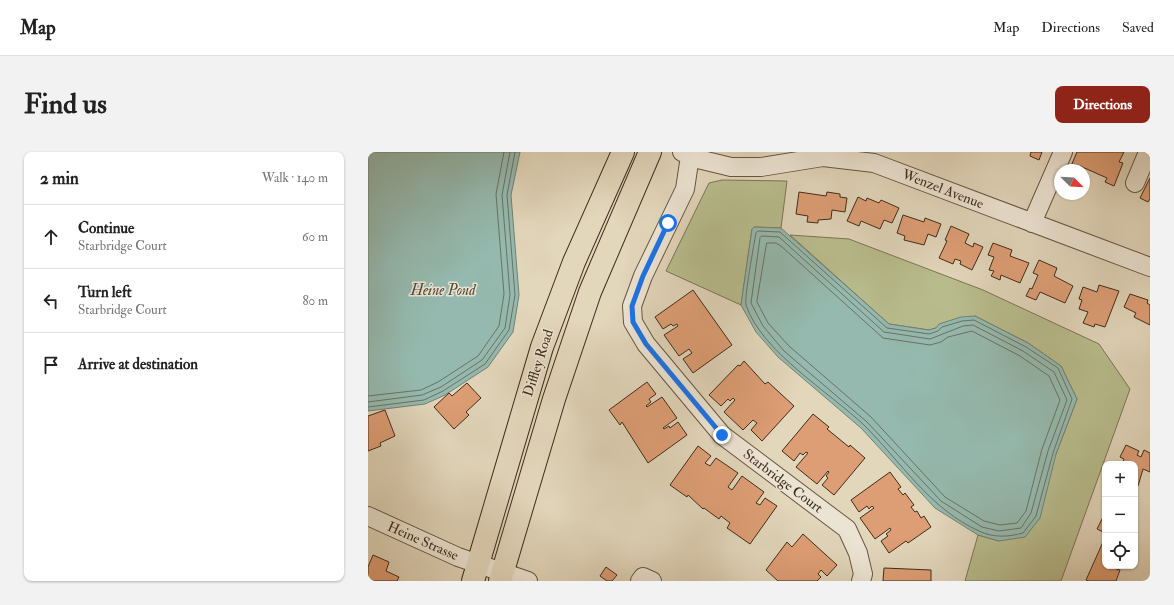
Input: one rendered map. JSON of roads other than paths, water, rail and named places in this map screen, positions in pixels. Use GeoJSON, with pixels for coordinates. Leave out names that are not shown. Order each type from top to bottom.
{"type":"FeatureCollection","features":[{"type":"Feature","properties":{"kind":"main road","name":"Diffley Road"},"geometry":{"type":"LineString","coordinates":[[476,572],[542,347],[574,262],[623,152]]}},
{"type":"Feature","properties":{"kind":"main road","name":"Diffley Road"},"geometry":{"type":"LineString","coordinates":[[502,576],[554,398],[590,292],[650,152]]}},
{"type":"Feature","properties":{"kind":"street"},"geometry":{"type":"LineString","coordinates":[[1032,223],[1063,152]]}},
{"type":"Feature","properties":{"kind":"street"},"geometry":{"type":"LineString","coordinates":[[1135,183],[1148,152]]}},
{"type":"Feature","properties":{"kind":"street","name":"Wenzel Avenue"},"geometry":{"type":"LineString","coordinates":[[686,154],[731,167],[761,167],[828,155],[874,163],[1150,267]]}},
{"type":"Feature","properties":{"kind":"street","name":"Starbridge Court"},"geometry":{"type":"LineString","coordinates":[[686,154],[685,189],[643,276],[632,306],[633,322],[646,344],[722,435],[846,529],[858,553],[863,574],[861,581]]}},
{"type":"Feature","properties":{"kind":"street","name":"Heine Strasse"},"geometry":{"type":"LineString","coordinates":[[368,516],[458,556],[476,572],[528,581]]}},
{"type":"Feature","properties":{"kind":"street"},"geometry":{"type":"LineString","coordinates":[[640,581],[643,576],[652,581]]}},
{"type":"Feature","properties":{"kind":"water","name":"Heine Pond"},"geometry":{"type":"Polygon","coordinates":[[[368,152],[520,152],[511,195],[519,295],[513,332],[488,367],[445,395],[425,404],[368,411],[368,152]]]}},
{"type":"Feature","properties":{"kind":"water"},"geometry":{"type":"Polygon","coordinates":[[[754,227],[781,228],[889,324],[929,330],[936,328],[939,324],[961,317],[975,316],[1028,343],[1061,366],[1077,399],[1056,454],[1040,518],[1025,537],[999,541],[978,535],[935,508],[861,428],[778,357],[756,332],[741,305],[752,229],[754,227]]]}}]}
